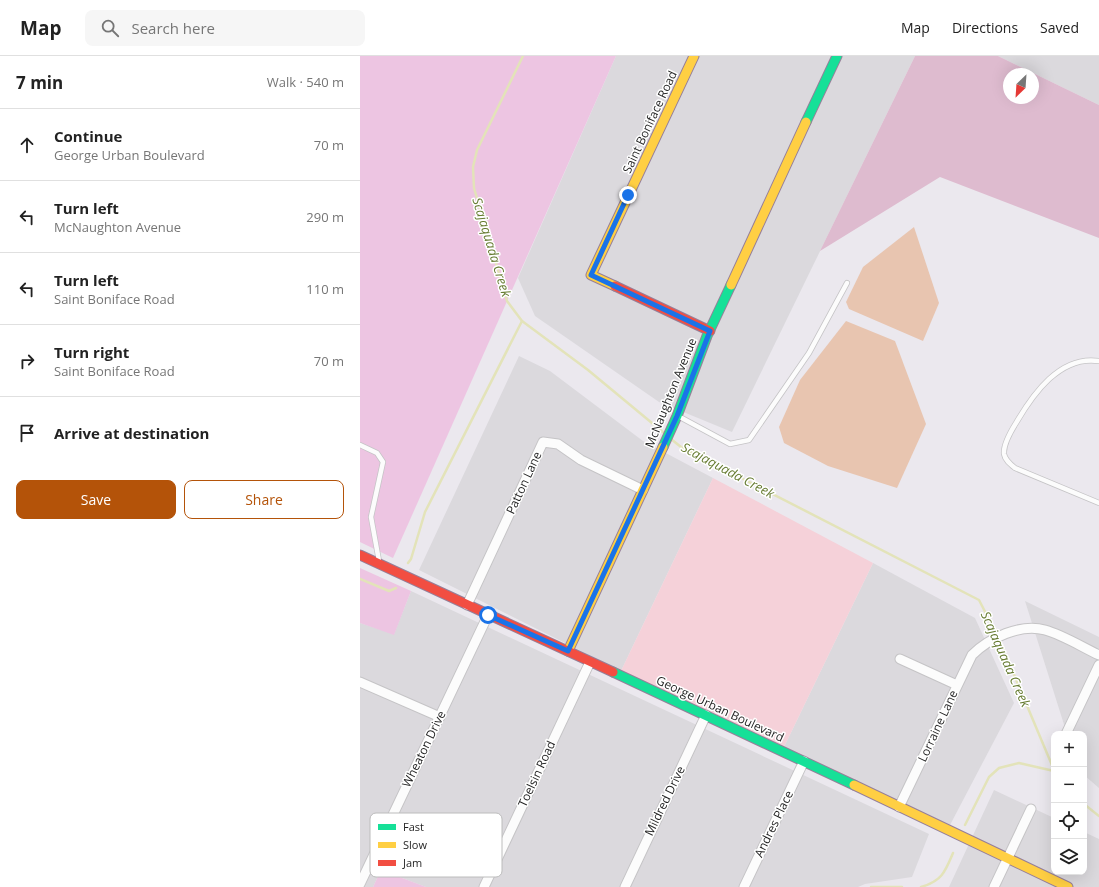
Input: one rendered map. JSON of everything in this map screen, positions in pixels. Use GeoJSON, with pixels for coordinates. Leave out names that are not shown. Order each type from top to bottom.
{"type":"FeatureCollection","features":[{"type":"Feature","properties":{"kind":"street","name":"Saint Boniface Road"},"geometry":{"type":"LineString","coordinates":[[694,56],[591,275],[710,331]]}},
{"type":"Feature","properties":{"kind":"street","name":"McNaughton Avenue"},"geometry":{"type":"LineString","coordinates":[[568,651],[673,425],[710,331],[837,56]]}},
{"type":"Feature","properties":{"kind":"street","name":"Patton Lane"},"geometry":{"type":"LineString","coordinates":[[467,605],[543,442],[558,444],[581,460],[643,490]]}},
{"type":"Feature","properties":{"kind":"street","name":"George Urban Boulevard"},"geometry":{"type":"LineString","coordinates":[[360,555],[804,761],[1068,887]]}},
{"type":"Feature","properties":{"kind":"street","name":"Wheaton Drive"},"geometry":{"type":"LineString","coordinates":[[394,813],[488,615]]}},
{"type":"Feature","properties":{"kind":"street","name":"Lorraine Lane"},"geometry":{"type":"LineString","coordinates":[[899,807],[972,655],[983,645],[1007,633],[1029,629],[1045,630],[1099,654]]}},
{"type":"Feature","properties":{"kind":"street"},"geometry":{"type":"LineString","coordinates":[[900,659],[957,685]]}},
{"type":"Feature","properties":{"kind":"street","name":"Toelsin Road"},"geometry":{"type":"LineString","coordinates":[[502,849],[590,662]]}},
{"type":"Feature","properties":{"kind":"street"},"geometry":{"type":"LineString","coordinates":[[1067,731],[1099,665]]}},
{"type":"Feature","properties":{"kind":"street"},"geometry":{"type":"LineString","coordinates":[[360,682],[440,717]]}},
{"type":"Feature","properties":{"kind":"street","name":"Mildred Drive"},"geometry":{"type":"LineString","coordinates":[[624,887],[706,716]]}},
{"type":"Feature","properties":{"kind":"street","name":"Andres Place"},"geometry":{"type":"LineString","coordinates":[[744,887],[804,761]]}},
{"type":"Feature","properties":{"kind":"street"},"geometry":{"type":"LineString","coordinates":[[994,887],[1031,809]]}},
{"type":"Feature","properties":{"kind":"street","name":"Wheaton Drive"},"geometry":{"type":"LineString","coordinates":[[360,884],[370,863]]}},
{"type":"Feature","properties":{"kind":"street","name":"Toelsin Road"},"geometry":{"type":"LineString","coordinates":[[484,887],[489,877]]}},
{"type":"Feature","properties":{"kind":"lane"},"geometry":{"type":"LineString","coordinates":[[677,416],[730,444],[749,440],[809,353],[847,283]]}},
{"type":"Feature","properties":{"kind":"lane"},"geometry":{"type":"LineString","coordinates":[[1099,361],[1083,361],[1072,365],[1046,380],[1029,400],[1010,433],[1004,454],[1007,461],[1015,468],[1099,503]]}},
{"type":"Feature","properties":{"kind":"lane"},"geometry":{"type":"LineString","coordinates":[[360,445],[376,453],[382,462],[370,517],[380,564]]}},
{"type":"Feature","properties":{"kind":"shaded area"},"geometry":{"type":"Polygon","coordinates":[[[360,56],[616,56],[393,558],[360,542],[360,56]]]}},
{"type":"Feature","properties":{"kind":"shaded area"},"geometry":{"type":"Polygon","coordinates":[[[616,56],[915,56],[732,432],[659,402],[535,316],[518,278],[616,56]]]}},
{"type":"Feature","properties":{"kind":"shaded area"},"geometry":{"type":"Polygon","coordinates":[[[915,56],[998,56],[1023,68],[1003,68],[1003,104],[1039,104],[1039,76],[1099,105],[1099,238],[940,177],[820,251],[915,56]]]}},
{"type":"Feature","properties":{"kind":"shaded area"},"geometry":{"type":"Polygon","coordinates":[[[998,56],[1099,56],[1099,105],[1039,76],[1039,68],[1023,68],[998,56]]]}},
{"type":"Feature","properties":{"kind":"shaded area"},"geometry":{"type":"Polygon","coordinates":[[[914,227],[939,303],[923,341],[849,309],[846,302],[863,267],[914,227]]]}},
{"type":"Feature","properties":{"kind":"shaded area"},"geometry":{"type":"Polygon","coordinates":[[[846,321],[895,341],[926,424],[897,488],[828,466],[784,443],[779,427],[800,380],[846,321]]]}},
{"type":"Feature","properties":{"kind":"shaded area"},"geometry":{"type":"Polygon","coordinates":[[[519,356],[550,371],[643,441],[713,478],[621,671],[419,570],[519,356]]]}},
{"type":"Feature","properties":{"kind":"shaded area"},"geometry":{"type":"Polygon","coordinates":[[[713,478],[873,563],[784,747],[621,671],[713,478]]]}},
{"type":"Feature","properties":{"kind":"shaded area"},"geometry":{"type":"Polygon","coordinates":[[[873,563],[975,618],[1014,703],[950,825],[784,747],[873,563]]]}},
{"type":"Feature","properties":{"kind":"shaded area"},"geometry":{"type":"Polygon","coordinates":[[[360,568],[411,591],[394,635],[360,623],[360,568]]]}},
{"type":"Feature","properties":{"kind":"shaded area"},"geometry":{"type":"Polygon","coordinates":[[[411,591],[929,834],[912,877],[865,884],[858,887],[426,887],[400,877],[502,877],[502,813],[370,813],[370,877],[378,877],[373,887],[360,887],[360,623],[394,634],[411,591]]]}},
{"type":"Feature","properties":{"kind":"shaded area"},"geometry":{"type":"Polygon","coordinates":[[[1025,601],[1099,637],[1099,788],[1087,778],[1087,731],[1066,731],[1025,601]]]}},
{"type":"Feature","properties":{"kind":"shaded area"},"geometry":{"type":"Polygon","coordinates":[[[994,790],[1051,817],[1051,875],[1087,875],[1087,833],[1099,839],[1099,887],[949,887],[994,790]]]}},
{"type":"Feature","properties":{"kind":"shaded area"},"geometry":{"type":"Polygon","coordinates":[[[378,877],[400,877],[426,887],[373,887],[378,877]]]}},
{"type":"Feature","properties":{"kind":"waterway","name":"Scajaquada Creek"},"geometry":{"type":"LineString","coordinates":[[523,56],[477,150],[473,167],[474,188],[507,301],[522,321],[588,370],[664,433]]}},
{"type":"Feature","properties":{"kind":"waterway"},"geometry":{"type":"LineString","coordinates":[[408,563],[411,559],[425,512],[522,321]]}},
{"type":"Feature","properties":{"kind":"waterway","name":"Scajaquada Creek"},"geometry":{"type":"LineString","coordinates":[[671,439],[681,447],[979,600],[997,635]]}},
{"type":"Feature","properties":{"kind":"waterway"},"geometry":{"type":"LineString","coordinates":[[360,579],[389,591],[396,588]]}},
{"type":"Feature","properties":{"kind":"waterway","name":"Scajaquada Creek"},"geometry":{"type":"LineString","coordinates":[[999,639],[1053,767]]}},
{"type":"Feature","properties":{"kind":"waterway"},"geometry":{"type":"LineString","coordinates":[[965,825],[989,777],[999,768],[1019,763],[1051,770]]}},
{"type":"Feature","properties":{"kind":"waterway","name":"Scajaquada Creek"},"geometry":{"type":"LineString","coordinates":[[1087,806],[1099,816]]}},
{"type":"Feature","properties":{"kind":"waterway"},"geometry":{"type":"LineString","coordinates":[[921,887],[934,882],[942,875],[953,853]]}},
{"type":"Feature","properties":{"kind":"waterway"},"geometry":{"type":"LineString","coordinates":[[871,887],[902,887]]}},
{"type":"Feature","properties":{"kind":"traffic: fast"},"geometry":{"type":"LineString","coordinates":[[806,122],[837,56]]}},
{"type":"Feature","properties":{"kind":"traffic: fast"},"geometry":{"type":"LineString","coordinates":[[663,447],[677,416],[707,336],[731,285]]}},
{"type":"Feature","properties":{"kind":"traffic: fast"},"geometry":{"type":"LineString","coordinates":[[613,672],[854,785]]}},
{"type":"Feature","properties":{"kind":"traffic: slow"},"geometry":{"type":"LineString","coordinates":[[615,286],[591,275],[694,56]]}},
{"type":"Feature","properties":{"kind":"traffic: slow"},"geometry":{"type":"LineString","coordinates":[[731,285],[806,122]]}},
{"type":"Feature","properties":{"kind":"traffic: slow"},"geometry":{"type":"LineString","coordinates":[[568,651],[663,447]]}},
{"type":"Feature","properties":{"kind":"traffic: slow"},"geometry":{"type":"LineString","coordinates":[[854,785],[1068,887]]}},
{"type":"Feature","properties":{"kind":"traffic: jam"},"geometry":{"type":"LineString","coordinates":[[615,286],[710,331]]}},
{"type":"Feature","properties":{"kind":"traffic: jam"},"geometry":{"type":"LineString","coordinates":[[360,555],[613,672]]}},
{"type":"Feature","properties":{"kind":"route"},"geometry":{"type":"LineString","coordinates":[[488,615],[568,651],[677,416],[710,331],[591,275],[628,195]]}}]}
